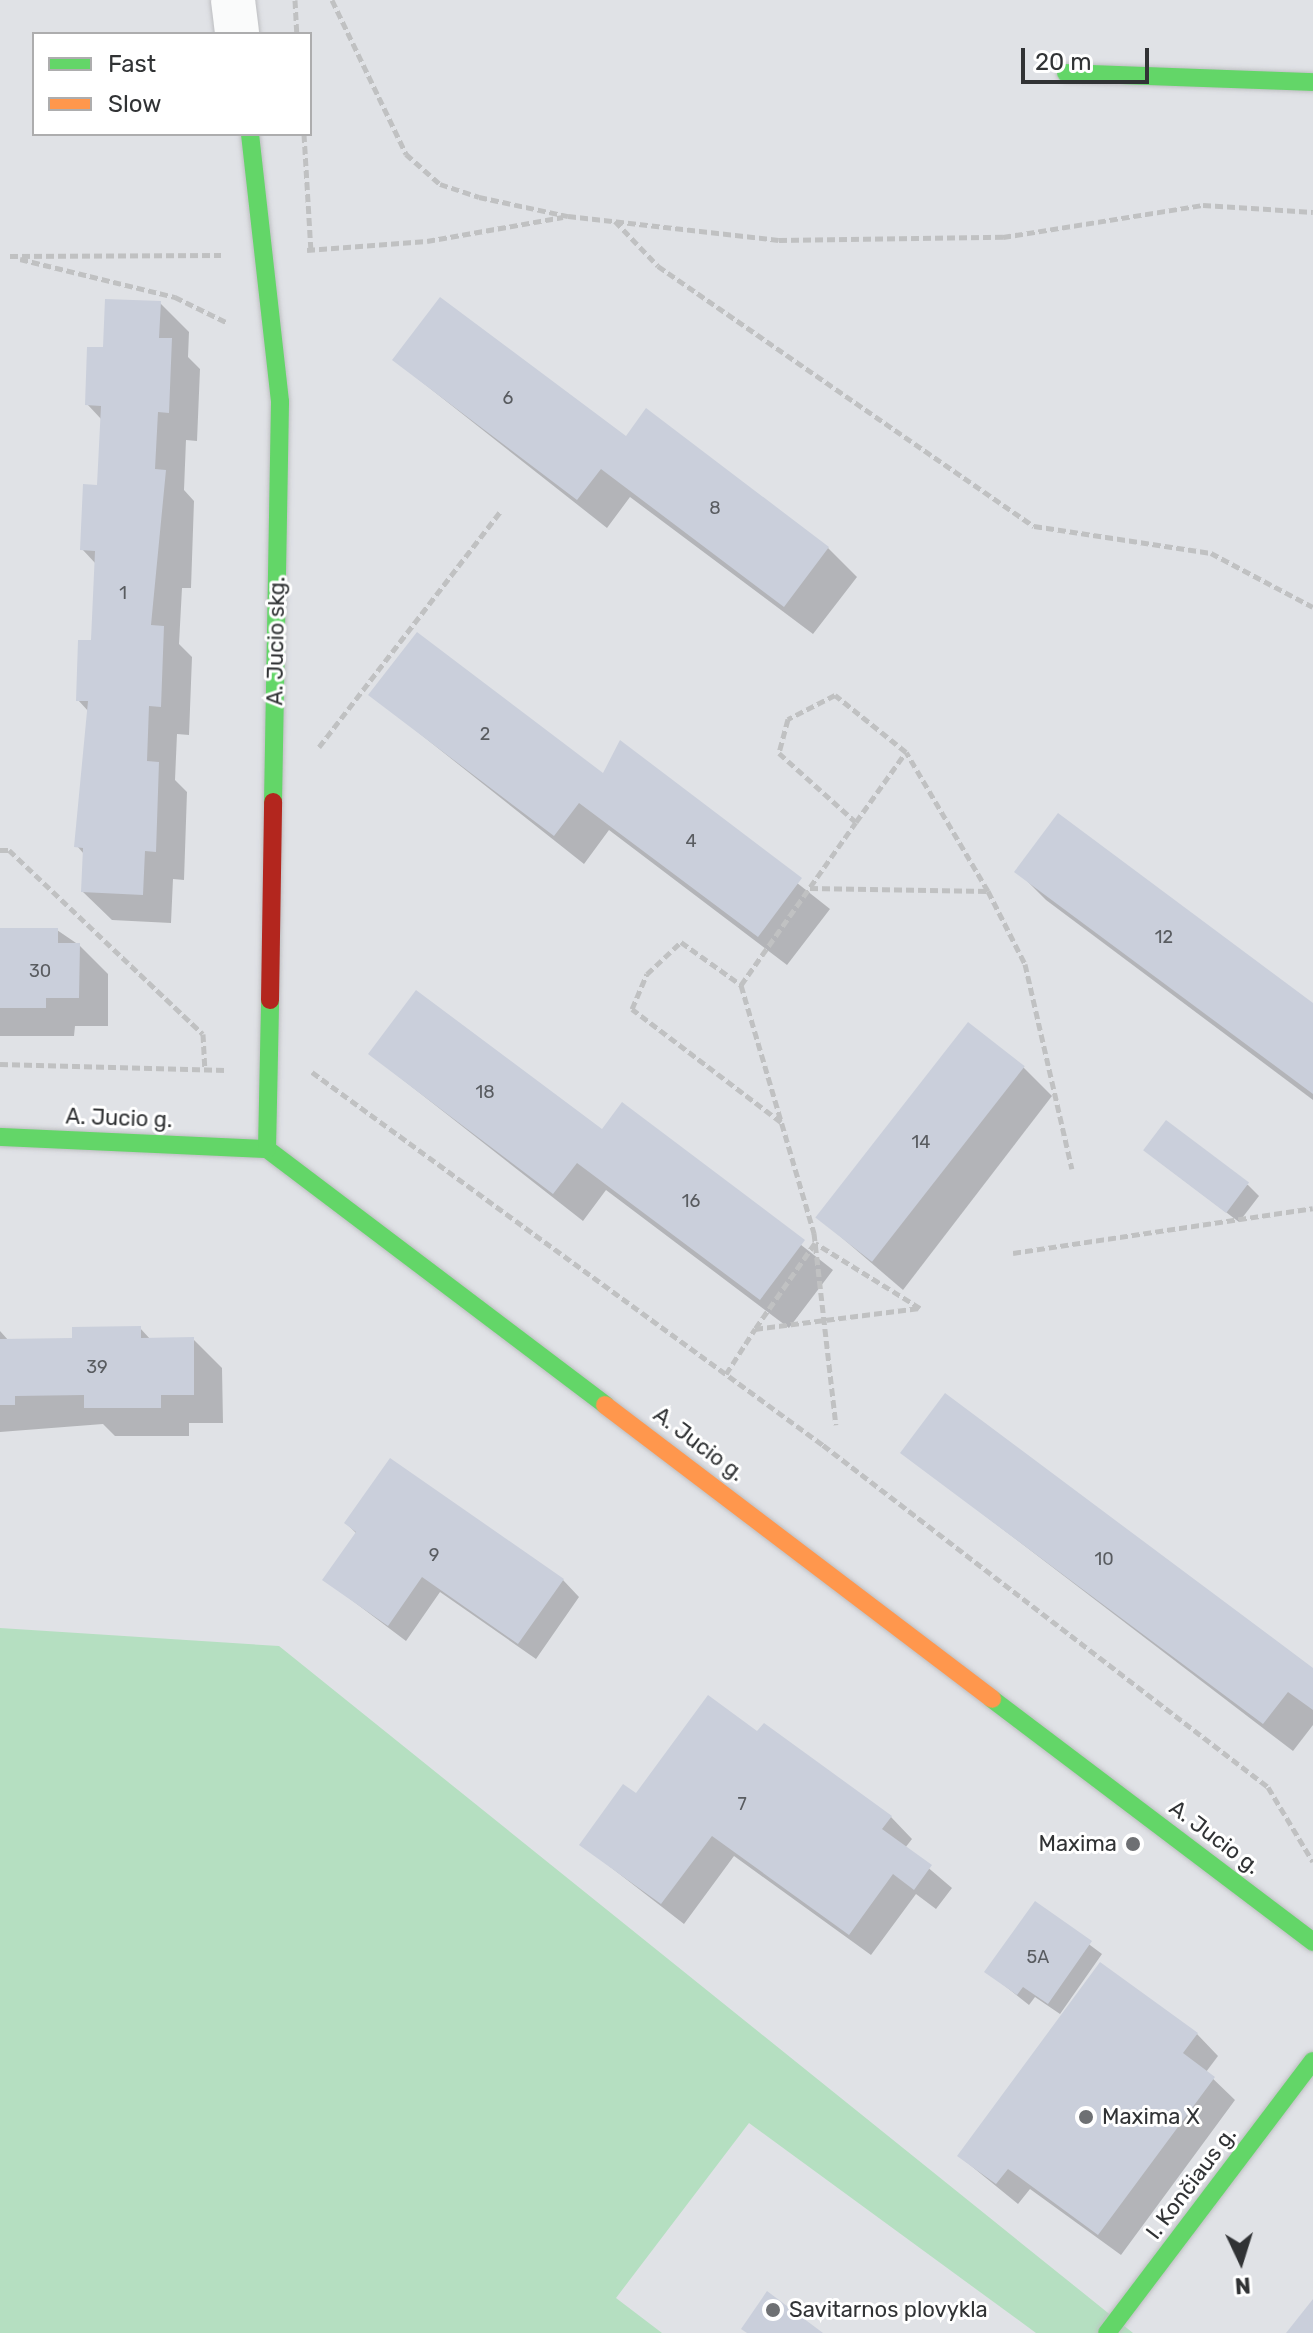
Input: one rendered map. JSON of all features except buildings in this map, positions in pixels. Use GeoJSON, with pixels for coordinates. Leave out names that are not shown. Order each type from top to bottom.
{"type":"FeatureCollection","features":[{"type":"Feature","properties":{"kind":"street"},"geometry":{"type":"LineString","coordinates":[[233,0],[237,32]]}},
{"type":"Feature","properties":{"kind":"street"},"geometry":{"type":"LineString","coordinates":[[1066,73],[1313,82]]}},
{"type":"Feature","properties":{"kind":"street","name":"A. Jucio skg."},"geometry":{"type":"LineString","coordinates":[[250,136],[276,347],[267,1149]]}},
{"type":"Feature","properties":{"kind":"street","name":"A. Jucio g."},"geometry":{"type":"LineString","coordinates":[[0,1137],[267,1149],[1313,1942]]}},
{"type":"Feature","properties":{"kind":"street","name":"I. Končiaus g."},"geometry":{"type":"LineString","coordinates":[[1107,2333],[1313,2061]]}},
{"type":"Feature","properties":{"kind":"path"},"geometry":{"type":"LineString","coordinates":[[295,0],[297,32]]}},
{"type":"Feature","properties":{"kind":"path"},"geometry":{"type":"LineString","coordinates":[[332,0],[406,154],[440,184],[615,221],[779,240],[1003,237],[1203,205],[1313,212]]}},
{"type":"Feature","properties":{"kind":"path"},"geometry":{"type":"LineString","coordinates":[[615,221],[658,266],[1034,526],[1211,553],[1313,607]]}},
{"type":"Feature","properties":{"kind":"path"},"geometry":{"type":"LineString","coordinates":[[0,253],[175,297],[276,347]]}},
{"type":"Feature","properties":{"kind":"path"},"geometry":{"type":"LineString","coordinates":[[316,751],[501,511]]}},
{"type":"Feature","properties":{"kind":"path"},"geometry":{"type":"LineString","coordinates":[[856,822],[779,753],[788,719],[835,695],[906,752],[988,891],[1025,964],[1072,1169]]}},
{"type":"Feature","properties":{"kind":"path"},"geometry":{"type":"LineString","coordinates":[[741,985],[906,752]]}},
{"type":"Feature","properties":{"kind":"path"},"geometry":{"type":"LineString","coordinates":[[0,850],[9,850],[203,1034],[205,1069]]}},
{"type":"Feature","properties":{"kind":"path"},"geometry":{"type":"LineString","coordinates":[[810,888],[988,891]]}},
{"type":"Feature","properties":{"kind":"path"},"geometry":{"type":"LineString","coordinates":[[781,1122],[632,1009],[647,974],[681,942],[741,985],[781,1122],[815,1243],[836,1425]]}},
{"type":"Feature","properties":{"kind":"path"},"geometry":{"type":"LineString","coordinates":[[0,1064],[315,1072],[726,1374],[1268,1787],[1313,1862]]}},
{"type":"Feature","properties":{"kind":"path"},"geometry":{"type":"LineString","coordinates":[[1013,1253],[1313,1208]]}},
{"type":"Feature","properties":{"kind":"path"},"geometry":{"type":"LineString","coordinates":[[726,1374],[815,1243]]}},
{"type":"Feature","properties":{"kind":"path"},"geometry":{"type":"LineString","coordinates":[[755,1329],[920,1308],[815,1243]]}},
{"type":"Feature","properties":{"kind":"green space"},"geometry":{"type":"Polygon","coordinates":[[[0,1628],[279,1646],[1133,2333],[1036,2333],[749,2123],[616,2298],[662,2333],[0,2333],[0,1628]]]}},
{"type":"Feature","properties":{"kind":"traffic: fast"},"geometry":{"type":"LineString","coordinates":[[1066,73],[1313,82]]}},
{"type":"Feature","properties":{"kind":"traffic: fast"},"geometry":{"type":"LineString","coordinates":[[250,136],[280,402],[273,802]]}},
{"type":"Feature","properties":{"kind":"traffic: fast"},"geometry":{"type":"LineString","coordinates":[[267,1149],[270,1000]]}},
{"type":"Feature","properties":{"kind":"traffic: fast"},"geometry":{"type":"LineString","coordinates":[[0,1137],[267,1149],[605,1405]]}},
{"type":"Feature","properties":{"kind":"traffic: fast"},"geometry":{"type":"LineString","coordinates":[[992,1699],[1313,1942]]}},
{"type":"Feature","properties":{"kind":"traffic: fast"},"geometry":{"type":"LineString","coordinates":[[1107,2333],[1313,2061]]}},
{"type":"Feature","properties":{"kind":"traffic: slow"},"geometry":{"type":"LineString","coordinates":[[605,1405],[992,1699]]}},
{"type":"Feature","properties":{"kind":"traffic: jam"},"geometry":{"type":"LineString","coordinates":[[270,1000],[273,802]]}},
{"type":"Feature","properties":{"kind":"place","name":"Maxima"},"geometry":{"type":"Point","coordinates":[1133,1844]}},
{"type":"Feature","properties":{"kind":"place","name":"Maxima X"},"geometry":{"type":"Point","coordinates":[1086,2117]}},
{"type":"Feature","properties":{"kind":"place","name":"Savitarnos plovykla"},"geometry":{"type":"Point","coordinates":[773,2310]}}]}
